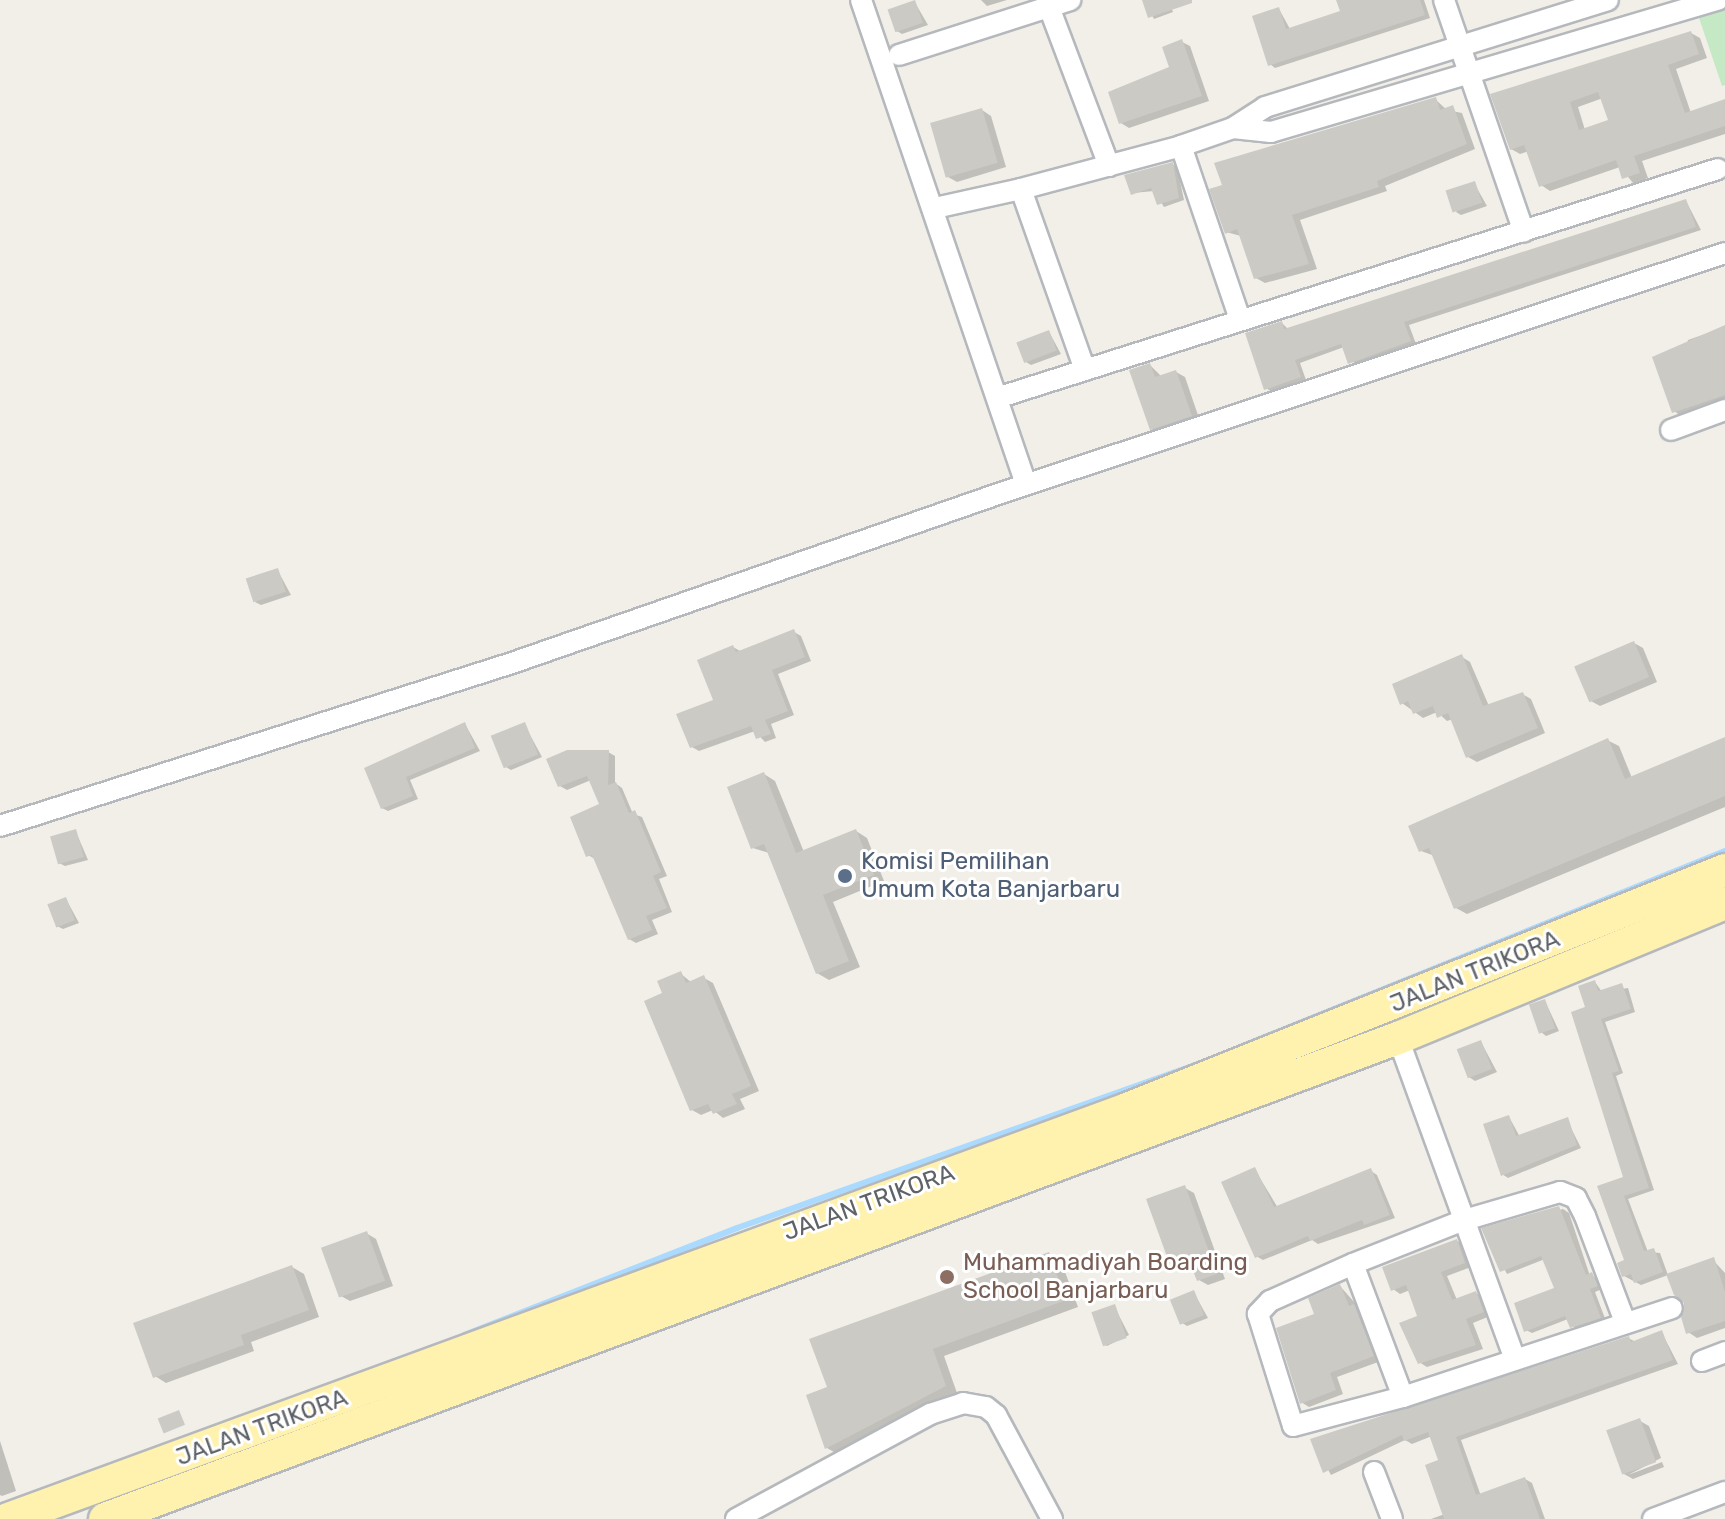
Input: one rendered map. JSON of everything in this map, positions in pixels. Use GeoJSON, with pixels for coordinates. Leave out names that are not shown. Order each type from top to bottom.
{"type":"FeatureCollection","features":[{"type":"Feature","properties":{"kind":"main road","name":"JALAN TRIKORA"},"geometry":{"type":"LineString","coordinates":[[105,1519],[1725,870]]}},
{"type":"Feature","properties":{"kind":"main road","name":"JALAN TRIKORA"},"geometry":{"type":"LineString","coordinates":[[8,1519],[608,1315],[1398,1038],[1725,903]]}},
{"type":"Feature","properties":{"kind":"street"},"geometry":{"type":"LineString","coordinates":[[861,0],[1000,397],[1026,484]]}},
{"type":"Feature","properties":{"kind":"street"},"geometry":{"type":"LineString","coordinates":[[899,55],[1070,0]]}},
{"type":"Feature","properties":{"kind":"street"},"geometry":{"type":"LineString","coordinates":[[1444,0],[1524,232]]}},
{"type":"Feature","properties":{"kind":"street"},"geometry":{"type":"LineString","coordinates":[[935,208],[1021,189],[1181,146],[1233,128],[1265,107],[1608,0]]}},
{"type":"Feature","properties":{"kind":"street"},"geometry":{"type":"LineString","coordinates":[[1233,128],[1271,132],[1470,76],[1718,0]]}},
{"type":"Feature","properties":{"kind":"street"},"geometry":{"type":"LineString","coordinates":[[1049,7],[1109,166]]}},
{"type":"Feature","properties":{"kind":"street"},"geometry":{"type":"LineString","coordinates":[[1181,146],[1240,319]]}},
{"type":"Feature","properties":{"kind":"street"},"geometry":{"type":"LineString","coordinates":[[1000,397],[1718,169]]}},
{"type":"Feature","properties":{"kind":"street"},"geometry":{"type":"LineString","coordinates":[[1021,189],[1085,370]]}},
{"type":"Feature","properties":{"kind":"street"},"geometry":{"type":"LineString","coordinates":[[0,826],[512,663],[1026,484],[1725,253]]}},
{"type":"Feature","properties":{"kind":"street"},"geometry":{"type":"LineString","coordinates":[[1671,430],[1725,410]]}},
{"type":"Feature","properties":{"kind":"street"},"geometry":{"type":"LineString","coordinates":[[1398,1038],[1515,1359]]}},
{"type":"Feature","properties":{"kind":"street"},"geometry":{"type":"LineString","coordinates":[[1625,1322],[1585,1216],[1569,1194],[1539,1196],[1464,1220],[1270,1301],[1258,1314],[1293,1426],[1403,1397],[1672,1308]]}},
{"type":"Feature","properties":{"kind":"street"},"geometry":{"type":"LineString","coordinates":[[1353,1264],[1403,1397]]}},
{"type":"Feature","properties":{"kind":"street"},"geometry":{"type":"LineString","coordinates":[[1702,1361],[1725,1352]]}},
{"type":"Feature","properties":{"kind":"street"},"geometry":{"type":"LineString","coordinates":[[736,1519],[766,1512],[930,1414],[975,1403],[986,1407],[1004,1428],[1052,1519]]}},
{"type":"Feature","properties":{"kind":"street"},"geometry":{"type":"LineString","coordinates":[[1374,1472],[1392,1519]]}},
{"type":"Feature","properties":{"kind":"street"},"geometry":{"type":"LineString","coordinates":[[1653,1519],[1725,1492]]}},
{"type":"Feature","properties":{"kind":"green space"},"geometry":{"type":"Polygon","coordinates":[[[1693,0],[1725,0],[1725,85],[1722,86],[1693,0]]]}},
{"type":"Feature","properties":{"kind":"building"},"geometry":{"type":"Polygon","coordinates":[[[915,0],[923,23],[895,32],[888,9],[915,0]]]}},
{"type":"Feature","properties":{"kind":"building"},"geometry":{"type":"Polygon","coordinates":[[[1142,0],[1192,0],[1192,3],[1148,18],[1142,0]]]}},
{"type":"Feature","properties":{"kind":"building"},"geometry":{"type":"Polygon","coordinates":[[[1336,0],[1420,0],[1425,15],[1268,66],[1252,16],[1279,7],[1286,29],[1340,11],[1336,0]]]}},
{"type":"Feature","properties":{"kind":"building"},"geometry":{"type":"Polygon","coordinates":[[[1691,31],[1699,54],[1668,65],[1685,113],[1725,99],[1725,126],[1634,156],[1640,173],[1622,179],[1616,160],[1539,187],[1524,145],[1510,150],[1490,94],[1691,31]],[[1598,92],[1570,102],[1579,130],[1608,120],[1598,92]]]}},
{"type":"Feature","properties":{"kind":"building"},"geometry":{"type":"Polygon","coordinates":[[[1182,39],[1202,96],[1119,124],[1108,92],[1169,67],[1162,47],[1182,39]]]}},
{"type":"Feature","properties":{"kind":"building"},"geometry":{"type":"Polygon","coordinates":[[[1436,97],[1440,110],[1453,105],[1467,144],[1377,181],[1379,187],[1292,215],[1309,264],[1254,279],[1237,229],[1225,234],[1209,189],[1222,185],[1214,163],[1436,97]]]}},
{"type":"Feature","properties":{"kind":"building"},"geometry":{"type":"Polygon","coordinates":[[[982,108],[998,163],[946,178],[930,123],[982,108]]]}},
{"type":"Feature","properties":{"kind":"building"},"geometry":{"type":"Polygon","coordinates":[[[1173,162],[1179,198],[1157,205],[1151,188],[1131,195],[1124,175],[1173,162]]]}},
{"type":"Feature","properties":{"kind":"building"},"geometry":{"type":"Polygon","coordinates":[[[1475,181],[1482,203],[1453,212],[1446,191],[1475,181]]]}},
{"type":"Feature","properties":{"kind":"building"},"geometry":{"type":"Polygon","coordinates":[[[1686,199],[1696,227],[1404,322],[1411,341],[1348,364],[1341,344],[1295,360],[1301,377],[1264,390],[1245,333],[1282,321],[1284,329],[1686,199]]]}},
{"type":"Feature","properties":{"kind":"building"},"geometry":{"type":"Polygon","coordinates":[[[1725,325],[1725,395],[1672,413],[1652,357],[1725,325]]]}},
{"type":"Feature","properties":{"kind":"building"},"geometry":{"type":"Polygon","coordinates":[[[1049,330],[1057,351],[1024,363],[1016,343],[1049,330]]]}},
{"type":"Feature","properties":{"kind":"building"},"geometry":{"type":"Polygon","coordinates":[[[1150,363],[1155,377],[1176,370],[1192,416],[1150,430],[1129,370],[1150,363]]]}},
{"type":"Feature","properties":{"kind":"building"},"geometry":{"type":"Polygon","coordinates":[[[278,568],[286,592],[253,602],[246,579],[278,568]]]}},
{"type":"Feature","properties":{"kind":"building"},"geometry":{"type":"Polygon","coordinates":[[[794,629],[805,657],[772,670],[788,711],[765,720],[771,734],[756,739],[751,726],[690,748],[676,714],[713,700],[697,660],[733,645],[736,652],[794,629]]]}},
{"type":"Feature","properties":{"kind":"building"},"geometry":{"type":"Polygon","coordinates":[[[1634,641],[1649,677],[1589,702],[1574,666],[1634,641]]]}},
{"type":"Feature","properties":{"kind":"building"},"geometry":{"type":"Polygon","coordinates":[[[1462,654],[1483,706],[1523,692],[1538,728],[1466,758],[1448,713],[1437,718],[1433,706],[1413,714],[1408,701],[1400,705],[1392,684],[1462,654]]]}},
{"type":"Feature","properties":{"kind":"building"},"geometry":{"type":"Polygon","coordinates":[[[465,722],[475,748],[406,777],[413,796],[381,809],[364,768],[465,722]]]}},
{"type":"Feature","properties":{"kind":"building"},"geometry":{"type":"Polygon","coordinates":[[[525,722],[538,754],[504,768],[491,736],[525,722]]]}},
{"type":"Feature","properties":{"kind":"building"},"geometry":{"type":"Polygon","coordinates":[[[1725,737],[1725,796],[1454,909],[1429,848],[1419,852],[1408,826],[1608,738],[1625,779],[1725,737]]]}},
{"type":"Feature","properties":{"kind":"building"},"geometry":{"type":"Polygon","coordinates":[[[567,750],[609,750],[608,785],[616,782],[629,813],[635,810],[661,872],[653,876],[667,908],[646,916],[652,930],[628,940],[592,855],[586,857],[570,817],[599,804],[587,776],[558,787],[546,759],[567,750]]]}},
{"type":"Feature","properties":{"kind":"building"},"geometry":{"type":"Polygon","coordinates":[[[764,772],[796,853],[856,829],[874,875],[823,895],[849,961],[816,974],[764,844],[751,849],[727,787],[764,772]]]}},
{"type":"Feature","properties":{"kind":"building"},"geometry":{"type":"Polygon","coordinates":[[[76,829],[84,857],[58,864],[50,836],[76,829]]]}},
{"type":"Feature","properties":{"kind":"building"},"geometry":{"type":"Polygon","coordinates":[[[66,897],[75,920],[56,928],[47,904],[66,897]]]}},
{"type":"Feature","properties":{"kind":"building"},"geometry":{"type":"Polygon","coordinates":[[[681,971],[686,983],[704,975],[751,1086],[732,1094],[737,1104],[713,1114],[708,1104],[690,1111],[644,1001],[662,993],[657,981],[681,971]]]}},
{"type":"Feature","properties":{"kind":"building"},"geometry":{"type":"Polygon","coordinates":[[[1595,980],[1598,991],[1622,983],[1631,1009],[1601,1019],[1619,1071],[1612,1073],[1649,1188],[1624,1196],[1644,1251],[1654,1248],[1663,1272],[1634,1283],[1631,1274],[1622,1277],[1617,1263],[1624,1260],[1597,1186],[1623,1177],[1571,1012],[1585,1007],[1578,986],[1595,980]]]}},
{"type":"Feature","properties":{"kind":"building"},"geometry":{"type":"Polygon","coordinates":[[[1545,999],[1555,1028],[1539,1034],[1529,1005],[1545,999]]]}},
{"type":"Feature","properties":{"kind":"building"},"geometry":{"type":"Polygon","coordinates":[[[1481,1040],[1492,1069],[1468,1078],[1457,1049],[1481,1040]]]}},
{"type":"Feature","properties":{"kind":"building"},"geometry":{"type":"Polygon","coordinates":[[[1509,1115],[1516,1136],[1568,1117],[1577,1145],[1501,1176],[1483,1124],[1509,1115]]]}},
{"type":"Feature","properties":{"kind":"building"},"geometry":{"type":"Polygon","coordinates":[[[1255,1167],[1274,1207],[1371,1168],[1390,1215],[1364,1225],[1362,1220],[1310,1241],[1308,1236],[1255,1258],[1221,1182],[1255,1167]]]}},
{"type":"Feature","properties":{"kind":"building"},"geometry":{"type":"Polygon","coordinates":[[[1185,1185],[1217,1274],[1197,1281],[1188,1258],[1170,1265],[1146,1199],[1185,1185]]]}},
{"type":"Feature","properties":{"kind":"building"},"geometry":{"type":"Polygon","coordinates":[[[1559,1206],[1586,1275],[1592,1272],[1598,1286],[1590,1289],[1601,1318],[1570,1328],[1565,1316],[1524,1332],[1514,1303],[1554,1288],[1541,1256],[1500,1272],[1481,1228],[1559,1206]]]}},
{"type":"Feature","properties":{"kind":"building"},"geometry":{"type":"Polygon","coordinates":[[[367,1231],[385,1281],[339,1298],[321,1248],[367,1231]]]}},
{"type":"Feature","properties":{"kind":"building"},"geometry":{"type":"Polygon","coordinates":[[[1457,1239],[1465,1263],[1441,1272],[1452,1300],[1476,1291],[1484,1312],[1466,1319],[1476,1345],[1418,1364],[1399,1323],[1417,1316],[1406,1285],[1391,1291],[1382,1267],[1457,1239]]]}},
{"type":"Feature","properties":{"kind":"building"},"geometry":{"type":"Polygon","coordinates":[[[1049,1252],[1066,1300],[933,1349],[946,1386],[825,1449],[806,1395],[827,1387],[809,1339],[1049,1252]]]}},
{"type":"Feature","properties":{"kind":"building"},"geometry":{"type":"Polygon","coordinates":[[[1714,1257],[1725,1292],[1725,1321],[1686,1334],[1681,1317],[1684,1303],[1674,1295],[1666,1274],[1714,1257]]]}},
{"type":"Feature","properties":{"kind":"building"},"geometry":{"type":"Polygon","coordinates":[[[292,1265],[309,1310],[241,1335],[244,1345],[153,1378],[133,1323],[292,1265]]]}},
{"type":"Feature","properties":{"kind":"building"},"geometry":{"type":"Polygon","coordinates":[[[1340,1284],[1349,1306],[1354,1304],[1374,1356],[1330,1373],[1336,1390],[1300,1404],[1276,1328],[1314,1314],[1308,1298],[1340,1284]]]}},
{"type":"Feature","properties":{"kind":"building"},"geometry":{"type":"Polygon","coordinates":[[[1194,1290],[1204,1315],[1180,1325],[1170,1300],[1194,1290]]]}},
{"type":"Feature","properties":{"kind":"building"},"geometry":{"type":"Polygon","coordinates":[[[1115,1304],[1127,1338],[1103,1346],[1091,1312],[1115,1304]]]}},
{"type":"Feature","properties":{"kind":"building"},"geometry":{"type":"Polygon","coordinates":[[[1662,1330],[1673,1360],[1456,1437],[1476,1495],[1525,1477],[1540,1519],[1444,1519],[1425,1465],[1438,1460],[1428,1432],[1404,1441],[1402,1435],[1323,1473],[1310,1439],[1629,1336],[1631,1342],[1662,1330]]]}},
{"type":"Feature","properties":{"kind":"building"},"geometry":{"type":"Polygon","coordinates":[[[179,1410],[185,1425],[164,1433],[158,1419],[179,1410]]]}},
{"type":"Feature","properties":{"kind":"building"},"geometry":{"type":"Polygon","coordinates":[[[1640,1418],[1656,1462],[1622,1474],[1606,1430],[1640,1418]]]}},
{"type":"Feature","properties":{"kind":"waterway"},"geometry":{"type":"LineString","coordinates":[[1240,1047],[1725,851]]}},
{"type":"Feature","properties":{"kind":"waterway"},"geometry":{"type":"LineString","coordinates":[[464,1335],[737,1228],[1200,1063]]}},
{"type":"Feature","properties":{"kind":"place","name":"Komisi Pemilihan Umum Kota Banjarbaru"},"geometry":{"type":"Point","coordinates":[845,876]}},
{"type":"Feature","properties":{"kind":"place","name":"Muhammadiyah Boarding School Banjarbaru"},"geometry":{"type":"Point","coordinates":[947,1277]}}]}
